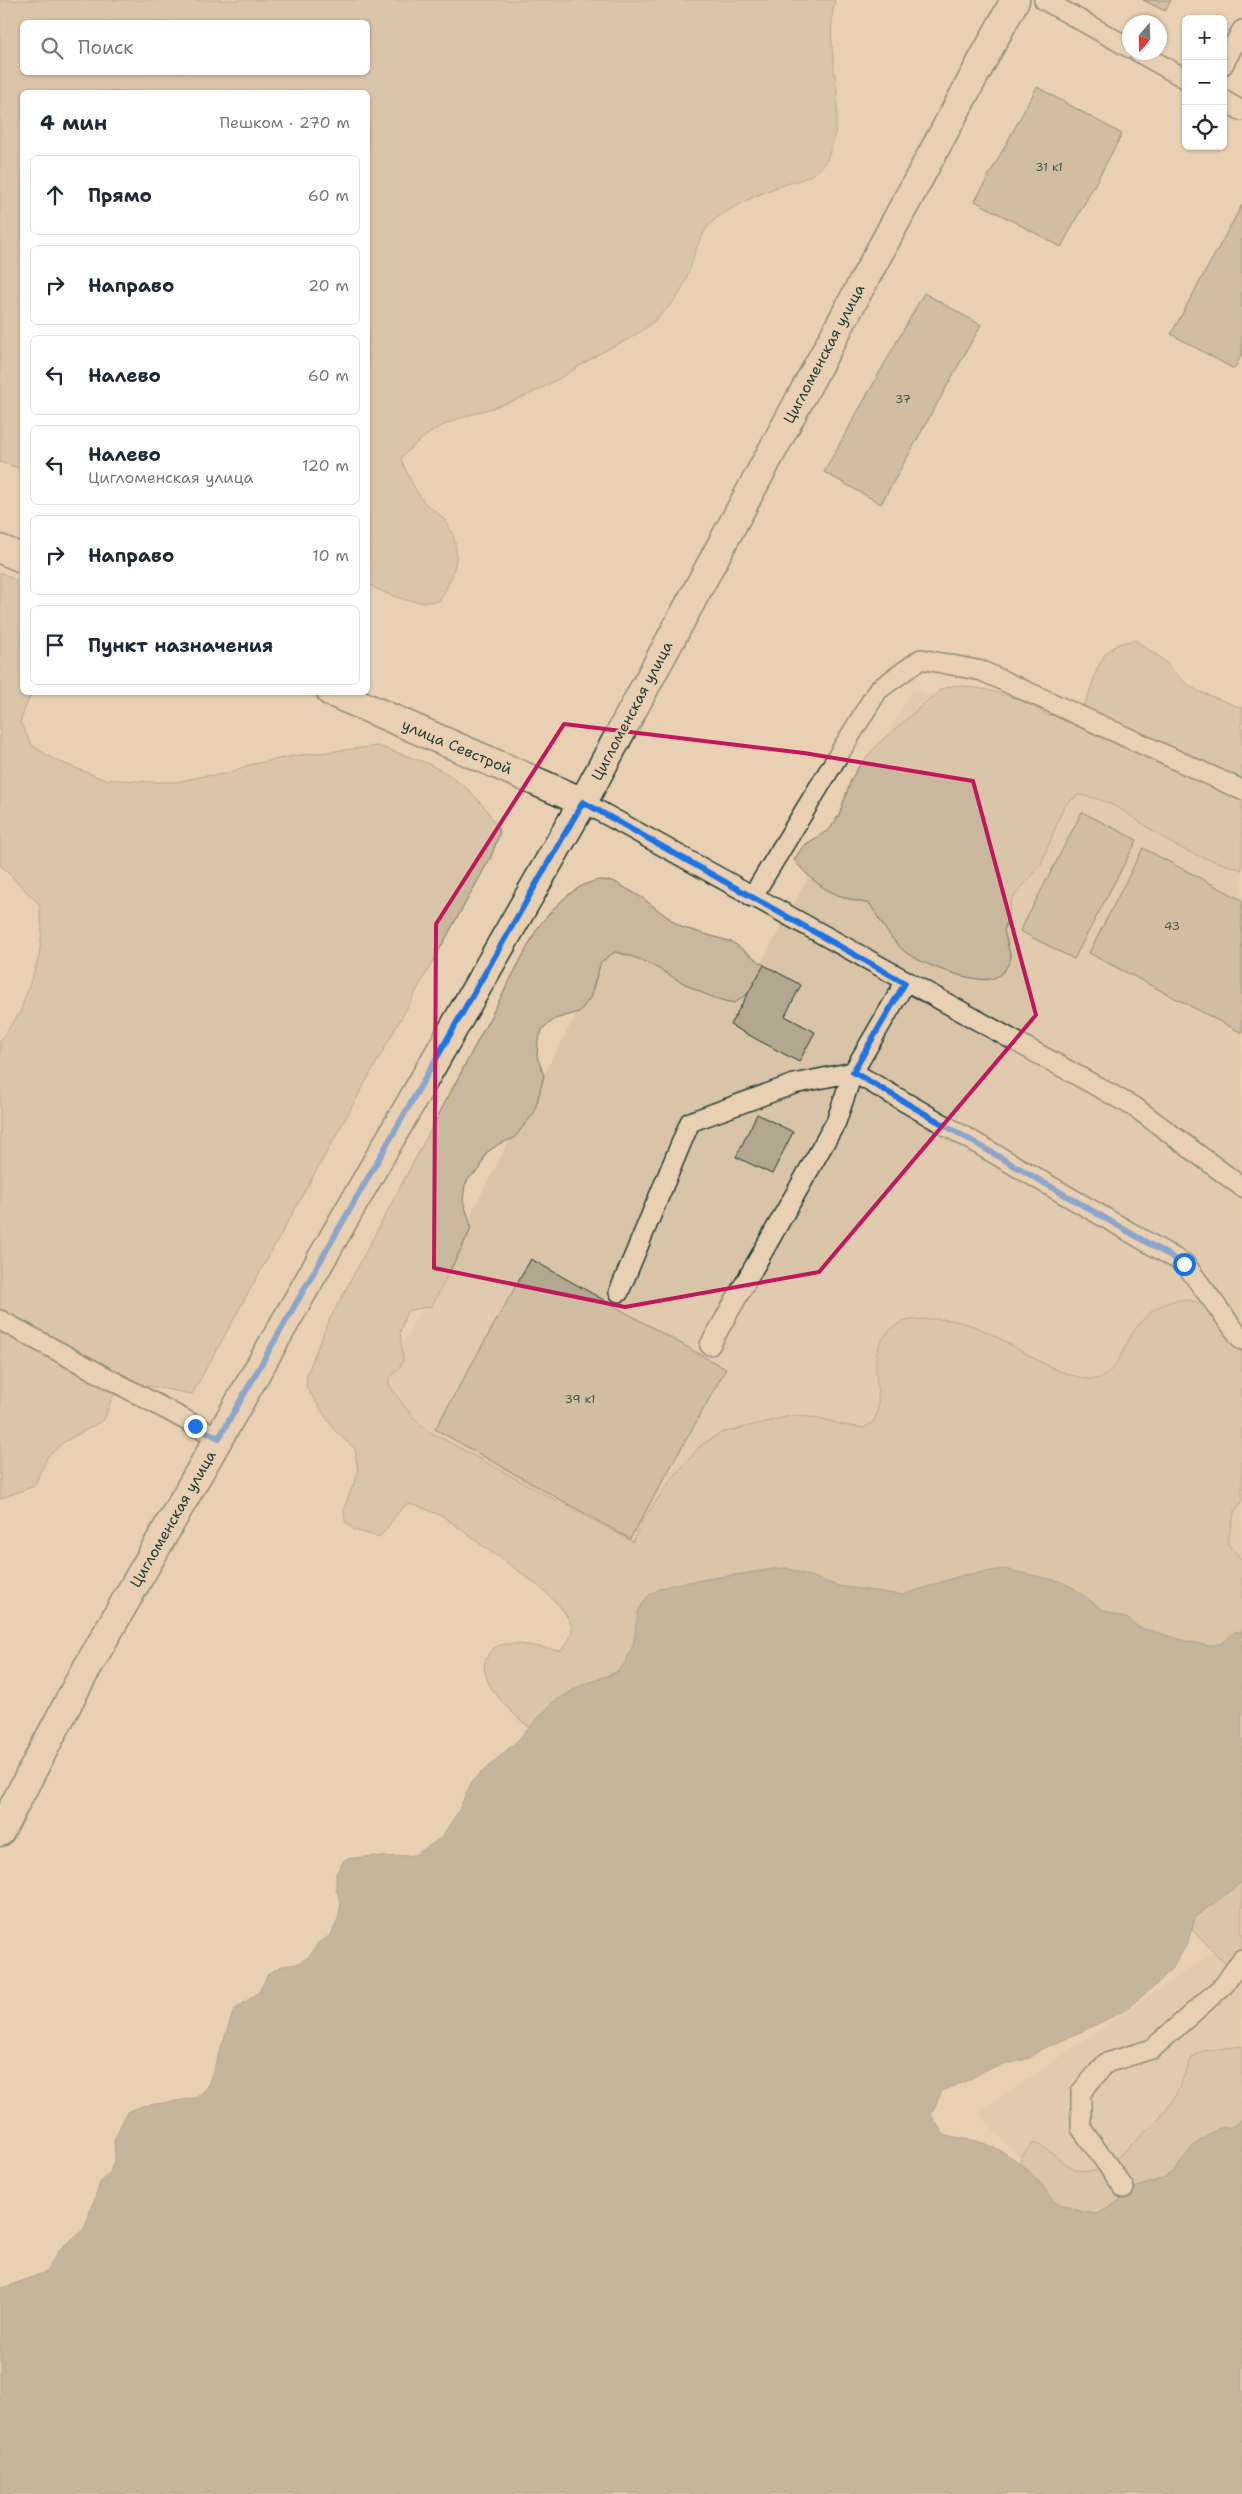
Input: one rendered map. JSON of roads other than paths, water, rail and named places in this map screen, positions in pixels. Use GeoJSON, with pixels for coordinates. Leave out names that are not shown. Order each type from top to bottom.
{"type":"FeatureCollection","features":[{"type":"Feature","properties":{"kind":"street","name":"Цигломенская улица"},"geometry":{"type":"LineString","coordinates":[[0,1832],[78,1684],[583,802],[1015,0]]}},
{"type":"Feature","properties":{"kind":"street"},"geometry":{"type":"LineString","coordinates":[[0,549],[20,557]]}},
{"type":"Feature","properties":{"kind":"street","name":"улица Севстрой"},"geometry":{"type":"LineString","coordinates":[[338,695],[583,802]]}},
{"type":"Feature","properties":{"kind":"lane"},"geometry":{"type":"LineString","coordinates":[[1044,0],[1122,44]]}},
{"type":"Feature","properties":{"kind":"lane"},"geometry":{"type":"LineString","coordinates":[[1226,60],[1242,30]]}},
{"type":"Feature","properties":{"kind":"lane"},"geometry":{"type":"LineString","coordinates":[[1152,60],[1182,77]]}},
{"type":"Feature","properties":{"kind":"lane"},"geometry":{"type":"LineString","coordinates":[[1227,102],[1242,110]]}},
{"type":"Feature","properties":{"kind":"lane"},"geometry":{"type":"LineString","coordinates":[[752,897],[878,690],[921,659],[982,671],[1242,790]]}},
{"type":"Feature","properties":{"kind":"lane"},"geometry":{"type":"LineString","coordinates":[[583,802],[905,983],[1136,1108],[1241,1184]]}},
{"type":"Feature","properties":{"kind":"lane"},"geometry":{"type":"LineString","coordinates":[[710,1345],[836,1122],[853,1072],[905,983]]}},
{"type":"Feature","properties":{"kind":"lane"},"geometry":{"type":"LineString","coordinates":[[619,1292],[690,1122],[794,1084],[853,1072],[1184,1264],[1242,1340]]}},
{"type":"Feature","properties":{"kind":"lane"},"geometry":{"type":"LineString","coordinates":[[0,1320],[219,1438]]}},
{"type":"Feature","properties":{"kind":"lane"},"geometry":{"type":"LineString","coordinates":[[1124,2188],[1081,2128],[1081,2092],[1106,2063],[1152,2049],[1224,1985],[1242,1959]]}}]}
